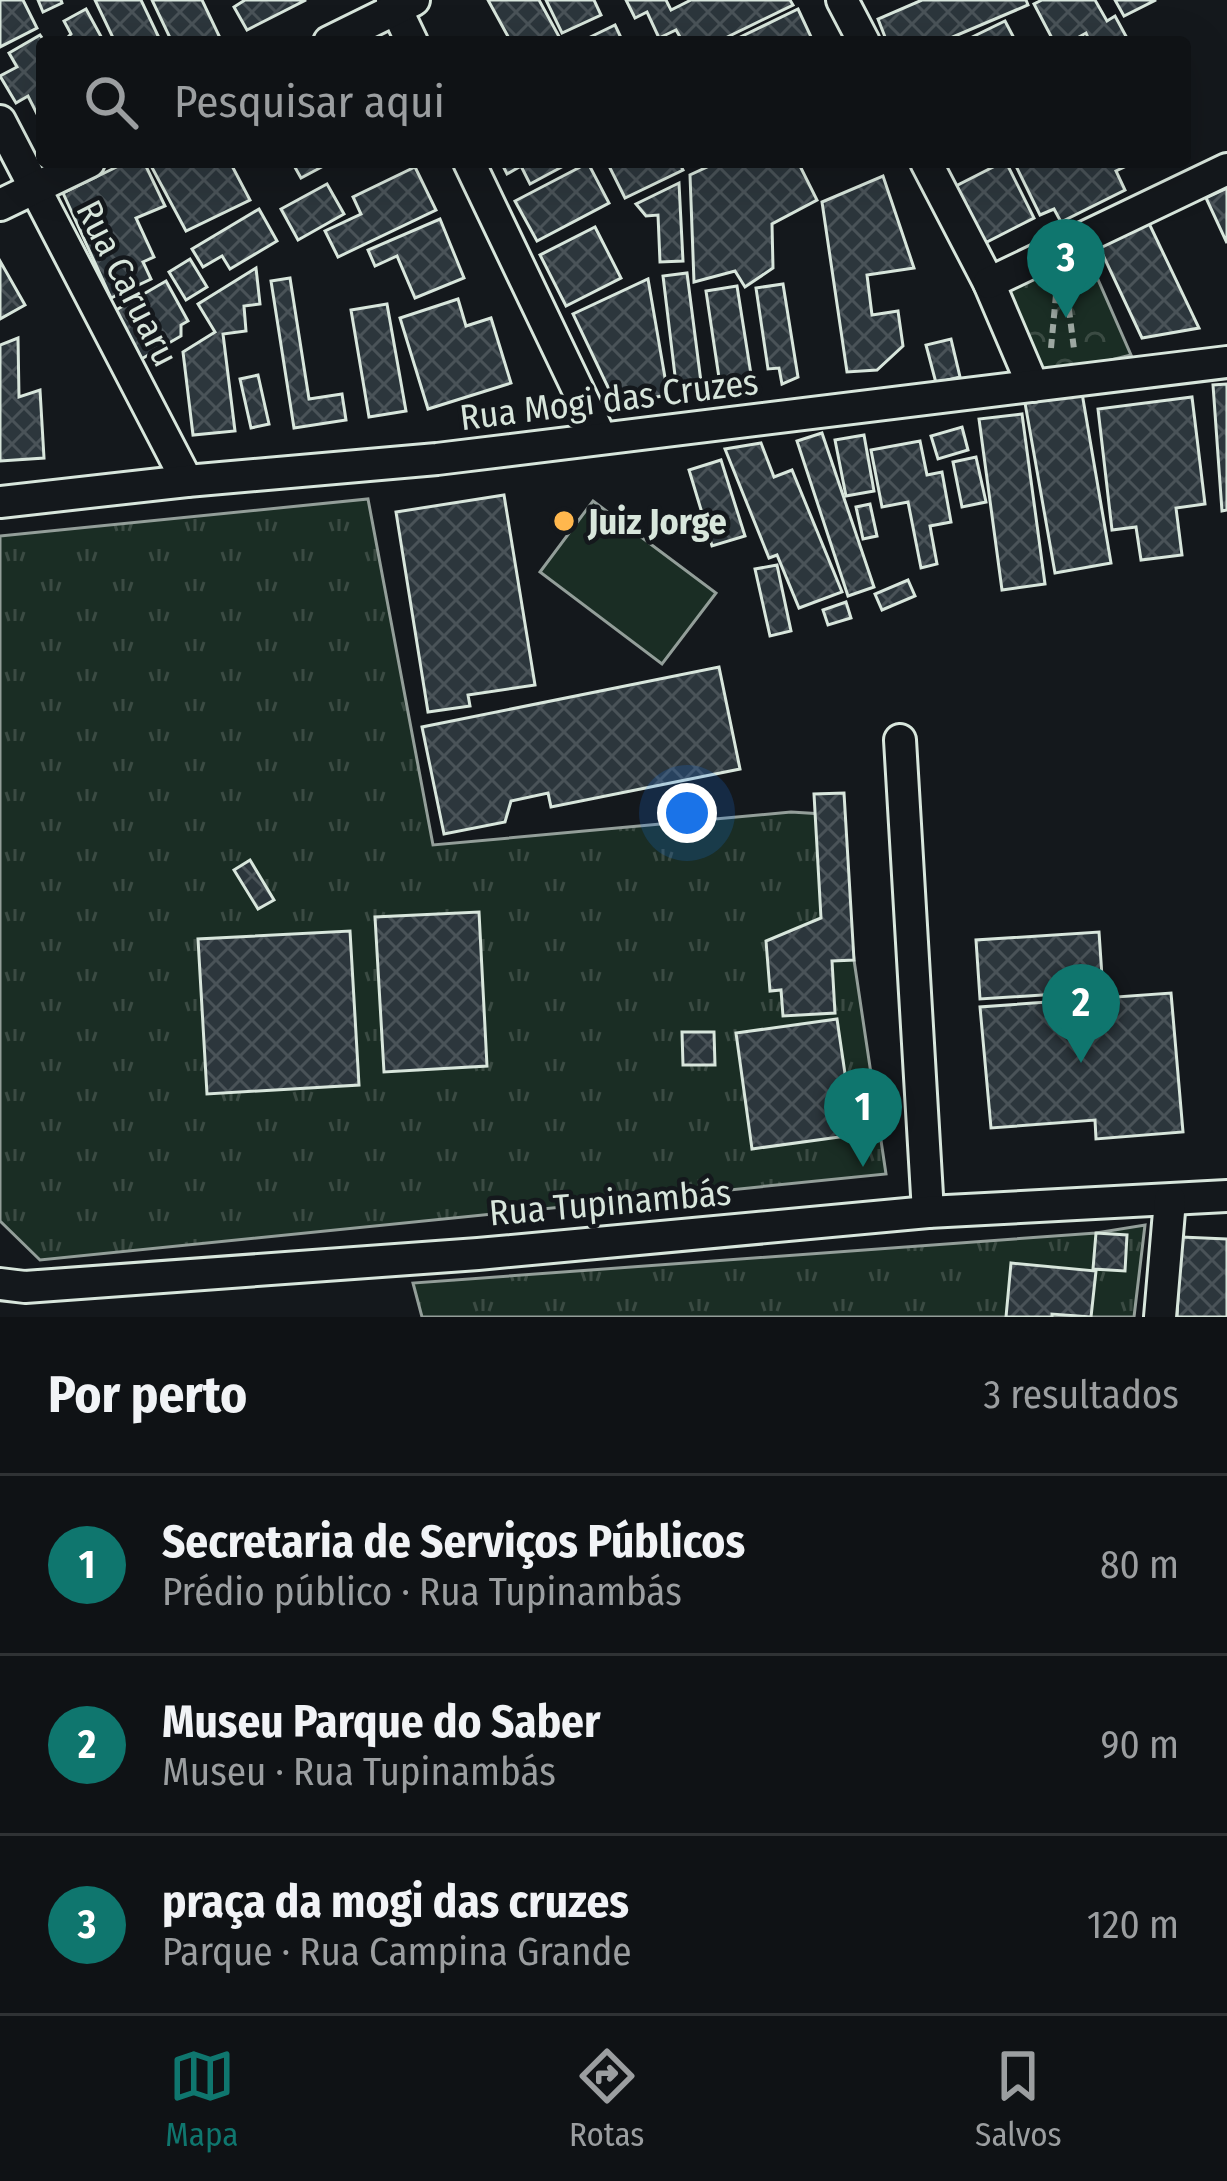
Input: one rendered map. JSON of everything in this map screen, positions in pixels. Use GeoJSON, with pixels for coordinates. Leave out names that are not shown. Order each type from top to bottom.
{"type":"FeatureCollection","features":[{"type":"Feature","properties":{"kind":"street"},"geometry":{"type":"LineString","coordinates":[[842,0],[861,36]]}},
{"type":"Feature","properties":{"kind":"street"},"geometry":{"type":"LineString","coordinates":[[340,36],[400,3],[410,36]]}},
{"type":"Feature","properties":{"kind":"street","name":"Rua Caruaru"},"geometry":{"type":"LineString","coordinates":[[0,121],[187,481]]}},
{"type":"Feature","properties":{"kind":"street"},"geometry":{"type":"LineString","coordinates":[[0,205],[77,168]]}},
{"type":"Feature","properties":{"kind":"street"},"geometry":{"type":"LineString","coordinates":[[472,168],[601,438]]}},
{"type":"Feature","properties":{"kind":"street"},"geometry":{"type":"LineString","coordinates":[[929,168],[989,283],[1033,386]]}},
{"type":"Feature","properties":{"kind":"street"},"geometry":{"type":"LineString","coordinates":[[989,283],[1227,169]]}},
{"type":"Feature","properties":{"kind":"street","name":"Rua Mogi das Cruzes"},"geometry":{"type":"LineString","coordinates":[[0,502],[437,459],[1227,362]]}},
{"type":"Feature","properties":{"kind":"street"},"geometry":{"type":"LineString","coordinates":[[900,740],[928,1212]]}},
{"type":"Feature","properties":{"kind":"street","name":"Rua Tupinambás"},"geometry":{"type":"LineString","coordinates":[[0,1284],[25,1287],[478,1254],[928,1212],[1227,1196]]}},
{"type":"Feature","properties":{"kind":"street"},"geometry":{"type":"LineString","coordinates":[[1160,1317],[1170,1200]]}},
{"type":"Feature","properties":{"kind":"path"},"geometry":{"type":"LineString","coordinates":[[1050,358],[1060,248]]}},
{"type":"Feature","properties":{"kind":"path"},"geometry":{"type":"LineString","coordinates":[[1060,248],[1078,381]]}},
{"type":"Feature","properties":{"kind":"green space"},"geometry":{"type":"Polygon","coordinates":[[[1082,243],[1131,355],[1042,377],[1001,282],[1082,243]]]}},
{"type":"Feature","properties":{"kind":"green space"},"geometry":{"type":"Polygon","coordinates":[[[368,499],[433,845],[791,812],[839,815],[854,960],[886,1174],[40,1260],[0,1221],[0,536],[368,499]]]}},
{"type":"Feature","properties":{"kind":"green space"},"geometry":{"type":"Polygon","coordinates":[[[593,501],[716,593],[662,664],[540,572],[593,501]]]}},
{"type":"Feature","properties":{"kind":"green space"},"geometry":{"type":"Polygon","coordinates":[[[1145,1225],[1134,1317],[422,1317],[413,1283],[1096,1233],[1145,1225]]]}},
{"type":"Feature","properties":{"kind":"building"},"geometry":{"type":"Polygon","coordinates":[[[0,0],[23,0],[37,28],[0,47],[0,0]]]}},
{"type":"Feature","properties":{"kind":"building"},"geometry":{"type":"Polygon","coordinates":[[[38,0],[61,0],[62,3],[43,12],[38,0]]]}},
{"type":"Feature","properties":{"kind":"building"},"geometry":{"type":"Polygon","coordinates":[[[95,0],[141,0],[158,36],[112,36],[95,0]]]}},
{"type":"Feature","properties":{"kind":"building"},"geometry":{"type":"Polygon","coordinates":[[[152,0],[202,0],[219,36],[169,36],[152,0]]]}},
{"type":"Feature","properties":{"kind":"building"},"geometry":{"type":"Polygon","coordinates":[[[245,0],[306,0],[247,30],[234,7],[245,0]]]}},
{"type":"Feature","properties":{"kind":"building"},"geometry":{"type":"Polygon","coordinates":[[[488,0],[539,0],[559,36],[508,36],[488,0]]]}},
{"type":"Feature","properties":{"kind":"building"},"geometry":{"type":"Polygon","coordinates":[[[546,0],[594,0],[601,15],[562,33],[546,0]]]}},
{"type":"Feature","properties":{"kind":"building"},"geometry":{"type":"Polygon","coordinates":[[[626,0],[666,0],[671,10],[691,0],[790,0],[793,5],[729,36],[680,36],[676,30],[658,36],[647,12],[635,18],[626,0]]]}},
{"type":"Feature","properties":{"kind":"building"},"geometry":{"type":"Polygon","coordinates":[[[922,0],[1026,0],[1028,5],[955,36],[885,36],[878,19],[922,0]]]}},
{"type":"Feature","properties":{"kind":"building"},"geometry":{"type":"Polygon","coordinates":[[[1095,0],[1107,21],[1115,16],[1126,36],[1051,36],[1034,4],[1095,0]]]}},
{"type":"Feature","properties":{"kind":"building"},"geometry":{"type":"Polygon","coordinates":[[[1115,0],[1156,0],[1124,16],[1115,0]]]}},
{"type":"Feature","properties":{"kind":"building"},"geometry":{"type":"Polygon","coordinates":[[[86,9],[101,36],[69,36],[64,21],[86,9]]]}},
{"type":"Feature","properties":{"kind":"building"},"geometry":{"type":"Polygon","coordinates":[[[798,9],[811,36],[742,36],[798,9]]]}},
{"type":"Feature","properties":{"kind":"building"},"geometry":{"type":"Polygon","coordinates":[[[1005,21],[1013,36],[974,36],[1005,21]]]}},
{"type":"Feature","properties":{"kind":"building"},"geometry":{"type":"Polygon","coordinates":[[[615,25],[620,36],[592,36],[615,25]]]}},
{"type":"Feature","properties":{"kind":"building"},"geometry":{"type":"Polygon","coordinates":[[[36,37],[36,112],[28,96],[16,103],[0,76],[17,67],[9,53],[36,37]]]}},
{"type":"Feature","properties":{"kind":"building"},"geometry":{"type":"Polygon","coordinates":[[[115,168],[147,168],[165,206],[136,218],[154,257],[143,262],[151,279],[111,298],[63,193],[115,168]]]}},
{"type":"Feature","properties":{"kind":"building"},"geometry":{"type":"Polygon","coordinates":[[[152,168],[233,168],[250,200],[186,231],[152,168]]]}},
{"type":"Feature","properties":{"kind":"building"},"geometry":{"type":"Polygon","coordinates":[[[295,168],[320,168],[301,178],[295,168]]]}},
{"type":"Feature","properties":{"kind":"building"},"geometry":{"type":"Polygon","coordinates":[[[415,168],[436,210],[338,257],[325,231],[361,214],[353,197],[415,168]]]}},
{"type":"Feature","properties":{"kind":"building"},"geometry":{"type":"Polygon","coordinates":[[[522,168],[560,168],[530,184],[522,168]]]}},
{"type":"Feature","properties":{"kind":"building"},"geometry":{"type":"Polygon","coordinates":[[[578,168],[591,168],[609,203],[537,241],[515,201],[578,168]]]}},
{"type":"Feature","properties":{"kind":"building"},"geometry":{"type":"Polygon","coordinates":[[[610,168],[682,168],[683,170],[625,198],[610,168]]]}},
{"type":"Feature","properties":{"kind":"building"},"geometry":{"type":"Polygon","coordinates":[[[705,168],[801,168],[817,200],[772,224],[773,268],[745,287],[735,271],[694,282],[690,175],[705,168]]]}},
{"type":"Feature","properties":{"kind":"building"},"geometry":{"type":"Polygon","coordinates":[[[991,168],[1009,168],[1034,218],[985,243],[956,186],[991,168]]]}},
{"type":"Feature","properties":{"kind":"building"},"geometry":{"type":"Polygon","coordinates":[[[1017,168],[1122,168],[1116,171],[1125,190],[1061,222],[1054,209],[1040,215],[1017,168]]]}},
{"type":"Feature","properties":{"kind":"building"},"geometry":{"type":"Polygon","coordinates":[[[883,176],[914,268],[867,275],[872,315],[898,311],[903,346],[877,370],[847,372],[822,202],[883,176]]]}},
{"type":"Feature","properties":{"kind":"building"},"geometry":{"type":"Polygon","coordinates":[[[679,183],[683,261],[660,262],[658,215],[646,216],[636,204],[679,183]]]}},
{"type":"Feature","properties":{"kind":"building"},"geometry":{"type":"Polygon","coordinates":[[[327,184],[344,214],[298,240],[281,209],[327,184]]]}},
{"type":"Feature","properties":{"kind":"building"},"geometry":{"type":"Polygon","coordinates":[[[1227,188],[1227,243],[1206,198],[1227,188]]]}},
{"type":"Feature","properties":{"kind":"building"},"geometry":{"type":"Polygon","coordinates":[[[259,209],[277,241],[230,269],[222,256],[203,267],[192,249],[259,209]]]}},
{"type":"Feature","properties":{"kind":"building"},"geometry":{"type":"Polygon","coordinates":[[[1145,215],[1199,328],[1142,338],[1095,238],[1145,215]]]}},
{"type":"Feature","properties":{"kind":"building"},"geometry":{"type":"Polygon","coordinates":[[[440,219],[464,278],[415,298],[397,256],[375,266],[368,250],[440,219]]]}},
{"type":"Feature","properties":{"kind":"building"},"geometry":{"type":"Polygon","coordinates":[[[595,227],[621,278],[566,306],[540,255],[595,227]]]}},
{"type":"Feature","properties":{"kind":"building"},"geometry":{"type":"Polygon","coordinates":[[[190,259],[207,287],[186,300],[169,272],[190,259]]]}},
{"type":"Feature","properties":{"kind":"building"},"geometry":{"type":"Polygon","coordinates":[[[0,261],[25,305],[0,319],[0,261]]]}},
{"type":"Feature","properties":{"kind":"building"},"geometry":{"type":"Polygon","coordinates":[[[256,268],[260,304],[244,306],[246,331],[223,334],[235,431],[193,435],[183,352],[215,332],[198,304],[256,268]]]}},
{"type":"Feature","properties":{"kind":"building"},"geometry":{"type":"Polygon","coordinates":[[[687,273],[701,382],[676,384],[663,276],[687,273]]]}},
{"type":"Feature","properties":{"kind":"building"},"geometry":{"type":"Polygon","coordinates":[[[290,278],[309,399],[342,394],[346,420],[294,428],[271,281],[290,278]]]}},
{"type":"Feature","properties":{"kind":"building"},"geometry":{"type":"Polygon","coordinates":[[[648,279],[668,395],[616,404],[573,314],[648,279]]]}},
{"type":"Feature","properties":{"kind":"building"},"geometry":{"type":"Polygon","coordinates":[[[166,281],[188,321],[181,325],[181,336],[138,361],[111,313],[166,281]]]}},
{"type":"Feature","properties":{"kind":"building"},"geometry":{"type":"Polygon","coordinates":[[[783,284],[798,377],[782,384],[779,368],[768,369],[756,288],[783,284]]]}},
{"type":"Feature","properties":{"kind":"building"},"geometry":{"type":"Polygon","coordinates":[[[737,286],[753,387],[721,391],[706,291],[737,286]]]}},
{"type":"Feature","properties":{"kind":"building"},"geometry":{"type":"Polygon","coordinates":[[[458,299],[466,326],[491,318],[511,383],[428,409],[400,318],[458,299]]]}},
{"type":"Feature","properties":{"kind":"building"},"geometry":{"type":"Polygon","coordinates":[[[387,304],[406,411],[369,417],[351,310],[387,304]]]}},
{"type":"Feature","properties":{"kind":"building"},"geometry":{"type":"Polygon","coordinates":[[[18,338],[19,397],[40,390],[44,458],[0,461],[0,345],[18,338]]]}},
{"type":"Feature","properties":{"kind":"building"},"geometry":{"type":"Polygon","coordinates":[[[951,339],[960,377],[936,383],[926,345],[951,339]]]}},
{"type":"Feature","properties":{"kind":"building"},"geometry":{"type":"Polygon","coordinates":[[[258,375],[269,424],[251,428],[240,379],[258,375]]]}},
{"type":"Feature","properties":{"kind":"building"},"geometry":{"type":"Polygon","coordinates":[[[1227,384],[1227,510],[1222,511],[1213,385],[1227,384]]]}},
{"type":"Feature","properties":{"kind":"building"},"geometry":{"type":"Polygon","coordinates":[[[1082,393],[1111,563],[1055,573],[1025,403],[1082,393]]]}},
{"type":"Feature","properties":{"kind":"building"},"geometry":{"type":"Polygon","coordinates":[[[1192,397],[1205,504],[1176,508],[1182,555],[1141,560],[1136,527],[1112,530],[1098,409],[1192,397]]]}},
{"type":"Feature","properties":{"kind":"building"},"geometry":{"type":"Polygon","coordinates":[[[1022,414],[1045,584],[1002,590],[979,419],[1022,414]]]}},
{"type":"Feature","properties":{"kind":"building"},"geometry":{"type":"Polygon","coordinates":[[[962,427],[968,450],[938,459],[931,436],[962,427]]]}},
{"type":"Feature","properties":{"kind":"building"},"geometry":{"type":"Polygon","coordinates":[[[822,433],[874,587],[848,596],[797,441],[822,433]]]}},
{"type":"Feature","properties":{"kind":"building"},"geometry":{"type":"Polygon","coordinates":[[[864,435],[874,491],[846,496],[835,440],[864,435]]]}},
{"type":"Feature","properties":{"kind":"building"},"geometry":{"type":"Polygon","coordinates":[[[920,441],[927,475],[942,472],[951,522],[930,526],[937,564],[921,568],[908,502],[882,507],[871,450],[920,441]]]}},
{"type":"Feature","properties":{"kind":"building"},"geometry":{"type":"Polygon","coordinates":[[[761,443],[774,477],[792,470],[842,592],[799,608],[777,555],[769,558],[725,449],[761,443]]]}},
{"type":"Feature","properties":{"kind":"building"},"geometry":{"type":"Polygon","coordinates":[[[976,457],[986,502],[962,507],[953,462],[976,457]]]}},
{"type":"Feature","properties":{"kind":"building"},"geometry":{"type":"Polygon","coordinates":[[[721,460],[745,536],[712,546],[689,470],[721,460]]]}},
{"type":"Feature","properties":{"kind":"building"},"geometry":{"type":"Polygon","coordinates":[[[504,495],[535,685],[468,695],[470,706],[428,712],[396,512],[504,495]]]}},
{"type":"Feature","properties":{"kind":"building"},"geometry":{"type":"Polygon","coordinates":[[[870,504],[877,536],[863,539],[856,507],[870,504]]]}},
{"type":"Feature","properties":{"kind":"building"},"geometry":{"type":"Polygon","coordinates":[[[777,565],[791,631],[770,636],[755,569],[777,565]]]}},
{"type":"Feature","properties":{"kind":"building"},"geometry":{"type":"Polygon","coordinates":[[[908,580],[915,596],[882,610],[875,594],[908,580]]]}},
{"type":"Feature","properties":{"kind":"building"},"geometry":{"type":"Polygon","coordinates":[[[846,602],[851,618],[828,625],[823,610],[846,602]]]}},
{"type":"Feature","properties":{"kind":"building"},"geometry":{"type":"Polygon","coordinates":[[[719,667],[740,769],[551,807],[548,793],[511,801],[505,822],[444,834],[422,727],[719,667]]]}},
{"type":"Feature","properties":{"kind":"building"},"geometry":{"type":"Polygon","coordinates":[[[844,793],[854,960],[832,961],[835,1013],[783,1016],[781,990],[770,991],[766,941],[821,918],[814,794],[844,793]]]}},
{"type":"Feature","properties":{"kind":"building"},"geometry":{"type":"Polygon","coordinates":[[[250,860],[274,900],[258,909],[234,870],[250,860]]]}},
{"type":"Feature","properties":{"kind":"building"},"geometry":{"type":"Polygon","coordinates":[[[479,912],[487,1066],[384,1072],[375,917],[479,912]]]}},
{"type":"Feature","properties":{"kind":"building"},"geometry":{"type":"Polygon","coordinates":[[[350,931],[359,1085],[207,1094],[198,939],[350,931]]]}},
{"type":"Feature","properties":{"kind":"building"},"geometry":{"type":"Polygon","coordinates":[[[1099,932],[1103,991],[980,999],[976,940],[1099,932]]]}},
{"type":"Feature","properties":{"kind":"building"},"geometry":{"type":"Polygon","coordinates":[[[1171,993],[1183,1132],[1096,1139],[1095,1120],[991,1128],[980,1007],[1171,993]]]}},
{"type":"Feature","properties":{"kind":"building"},"geometry":{"type":"Polygon","coordinates":[[[837,1019],[854,1135],[752,1149],[736,1033],[837,1019]]]}},
{"type":"Feature","properties":{"kind":"building"},"geometry":{"type":"Polygon","coordinates":[[[682,1032],[714,1032],[715,1065],[683,1065],[682,1032]]]}},
{"type":"Feature","properties":{"kind":"building"},"geometry":{"type":"Polygon","coordinates":[[[1096,1233],[1127,1235],[1125,1271],[1093,1269],[1096,1233]]]}},
{"type":"Feature","properties":{"kind":"building"},"geometry":{"type":"Polygon","coordinates":[[[1181,1237],[1227,1239],[1227,1317],[1177,1317],[1181,1237]]]}},
{"type":"Feature","properties":{"kind":"building"},"geometry":{"type":"Polygon","coordinates":[[[1011,1263],[1096,1271],[1091,1317],[1006,1317],[1011,1263]]]}},
{"type":"Feature","properties":{"kind":"place","name":"praça da mogi das cruzes"},"geometry":{"type":"Point","coordinates":[1066,318]}},
{"type":"Feature","properties":{"kind":"place","name":"Juiz Jorge"},"geometry":{"type":"Point","coordinates":[564,521]}},
{"type":"Feature","properties":{"kind":"place","name":"Museu Parque do Saber"},"geometry":{"type":"Point","coordinates":[1081,1063]}},
{"type":"Feature","properties":{"kind":"place","name":"Secretaria de Serviços Públicos"},"geometry":{"type":"Point","coordinates":[863,1167]}}]}
